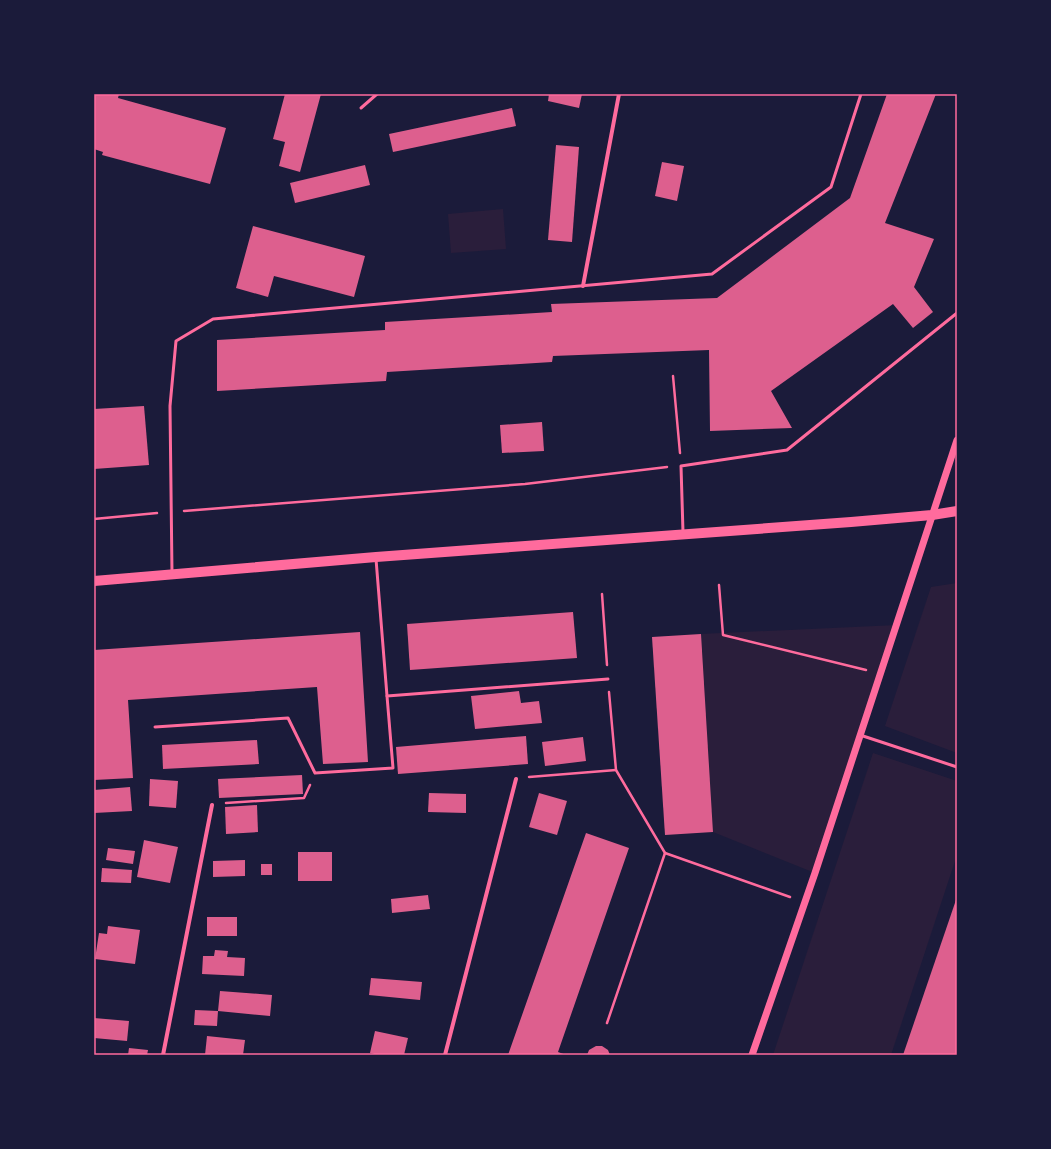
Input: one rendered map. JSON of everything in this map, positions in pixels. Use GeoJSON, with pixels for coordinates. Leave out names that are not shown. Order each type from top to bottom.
{"type":"FeatureCollection","features":[{"type":"Feature","properties":{"kind":"main road"},"geometry":{"type":"LineString","coordinates":[[94,581],[376,557],[684,535],[932,515],[957,511]]}},
{"type":"Feature","properties":{"kind":"street"},"geometry":{"type":"LineString","coordinates":[[583,286],[619,94]]}},
{"type":"Feature","properties":{"kind":"street"},"geometry":{"type":"LineString","coordinates":[[752,1055],[805,902],[957,440]]}},
{"type":"Feature","properties":{"kind":"street"},"geometry":{"type":"LineString","coordinates":[[446,1055],[516,779]]}},
{"type":"Feature","properties":{"kind":"street"},"geometry":{"type":"LineString","coordinates":[[163,1055],[212,806]]}},
{"type":"Feature","properties":{"kind":"lane"},"geometry":{"type":"LineString","coordinates":[[361,108],[377,94]]}},
{"type":"Feature","properties":{"kind":"lane"},"geometry":{"type":"LineString","coordinates":[[172,575],[170,406],[176,341],[213,319],[712,274],[831,187],[861,94]]}},
{"type":"Feature","properties":{"kind":"lane"},"geometry":{"type":"LineString","coordinates":[[684,535],[681,466],[788,450],[957,313]]}},
{"type":"Feature","properties":{"kind":"lane"},"geometry":{"type":"LineString","coordinates":[[155,727],[288,718],[315,773],[393,768],[376,557]]}},
{"type":"Feature","properties":{"kind":"lane"},"geometry":{"type":"LineString","coordinates":[[387,696],[608,679]]}},
{"type":"Feature","properties":{"kind":"lane"},"geometry":{"type":"LineString","coordinates":[[860,736],[957,767]]}},
{"type":"Feature","properties":{"kind":"path"},"geometry":{"type":"LineString","coordinates":[[94,519],[526,484],[681,466],[673,376]]}},
{"type":"Feature","properties":{"kind":"path"},"geometry":{"type":"LineString","coordinates":[[719,585],[723,635],[881,673]]}},
{"type":"Feature","properties":{"kind":"path"},"geometry":{"type":"LineString","coordinates":[[602,594],[616,770],[665,853],[805,902]]}},
{"type":"Feature","properties":{"kind":"path"},"geometry":{"type":"LineString","coordinates":[[516,779],[616,770]]}},
{"type":"Feature","properties":{"kind":"path"},"geometry":{"type":"LineString","coordinates":[[212,806],[230,802],[304,798],[315,773]]}},
{"type":"Feature","properties":{"kind":"path"},"geometry":{"type":"LineString","coordinates":[[607,1023],[665,853]]}},
{"type":"Feature","properties":{"kind":"shaded area"},"geometry":{"type":"Polygon","coordinates":[[[503,209],[506,249],[451,253],[448,214],[503,209]]]}},
{"type":"Feature","properties":{"kind":"shaded area"},"geometry":{"type":"Polygon","coordinates":[[[957,583],[957,753],[885,726],[931,587],[957,583]]]}},
{"type":"Feature","properties":{"kind":"shaded area"},"geometry":{"type":"Polygon","coordinates":[[[897,625],[815,873],[713,832],[701,634],[897,625]]]}},
{"type":"Feature","properties":{"kind":"shaded area"},"geometry":{"type":"Polygon","coordinates":[[[873,753],[957,781],[957,855],[891,1055],[773,1055],[873,753]]]}},
{"type":"Feature","properties":{"kind":"building"},"geometry":{"type":"Polygon","coordinates":[[[94,94],[119,94],[118,98],[226,128],[210,184],[102,155],[103,152],[94,149],[94,94]]]}},
{"type":"Feature","properties":{"kind":"building"},"geometry":{"type":"Polygon","coordinates":[[[285,94],[321,94],[300,172],[279,166],[285,142],[273,139],[285,94]]]}},
{"type":"Feature","properties":{"kind":"building"},"geometry":{"type":"Polygon","coordinates":[[[549,94],[582,94],[579,108],[548,101],[549,94]]]}},
{"type":"Feature","properties":{"kind":"building"},"geometry":{"type":"Polygon","coordinates":[[[887,94],[936,94],[885,223],[934,239],[914,287],[933,312],[913,328],[893,304],[771,391],[792,428],[710,431],[709,350],[553,356],[552,362],[387,372],[386,381],[217,391],[217,340],[385,330],[385,322],[552,312],[551,304],[717,298],[850,198],[887,94]]]}},
{"type":"Feature","properties":{"kind":"building"},"geometry":{"type":"Polygon","coordinates":[[[512,108],[516,126],[393,152],[389,134],[512,108]]]}},
{"type":"Feature","properties":{"kind":"building"},"geometry":{"type":"Polygon","coordinates":[[[556,145],[579,147],[572,242],[548,240],[556,145]]]}},
{"type":"Feature","properties":{"kind":"building"},"geometry":{"type":"Polygon","coordinates":[[[662,162],[684,166],[677,201],[655,196],[662,162]]]}},
{"type":"Feature","properties":{"kind":"building"},"geometry":{"type":"Polygon","coordinates":[[[365,165],[370,185],[295,203],[290,183],[365,165]]]}},
{"type":"Feature","properties":{"kind":"building"},"geometry":{"type":"Polygon","coordinates":[[[253,226],[365,256],[354,297],[274,276],[268,297],[236,288],[253,226]]]}},
{"type":"Feature","properties":{"kind":"building"},"geometry":{"type":"Polygon","coordinates":[[[144,406],[149,465],[94,469],[94,409],[144,406]]]}},
{"type":"Feature","properties":{"kind":"building"},"geometry":{"type":"Polygon","coordinates":[[[542,422],[544,451],[502,453],[500,425],[542,422]]]}},
{"type":"Feature","properties":{"kind":"building"},"geometry":{"type":"Polygon","coordinates":[[[573,612],[577,658],[410,670],[407,624],[573,612]]]}},
{"type":"Feature","properties":{"kind":"building"},"geometry":{"type":"Polygon","coordinates":[[[360,632],[368,762],[323,764],[317,687],[128,700],[133,778],[94,780],[94,650],[360,632]]]}},
{"type":"Feature","properties":{"kind":"building"},"geometry":{"type":"Polygon","coordinates":[[[701,634],[713,832],[665,835],[652,637],[701,634]]]}},
{"type":"Feature","properties":{"kind":"building"},"geometry":{"type":"Polygon","coordinates":[[[519,691],[521,703],[539,701],[542,723],[475,729],[471,696],[519,691]]]}},
{"type":"Feature","properties":{"kind":"building"},"geometry":{"type":"Polygon","coordinates":[[[526,736],[528,764],[398,774],[396,747],[526,736]]]}},
{"type":"Feature","properties":{"kind":"building"},"geometry":{"type":"Polygon","coordinates":[[[583,737],[586,761],[545,766],[542,742],[583,737]]]}},
{"type":"Feature","properties":{"kind":"building"},"geometry":{"type":"Polygon","coordinates":[[[257,740],[259,764],[163,769],[162,745],[257,740]]]}},
{"type":"Feature","properties":{"kind":"building"},"geometry":{"type":"Polygon","coordinates":[[[302,775],[303,794],[219,798],[218,779],[302,775]]]}},
{"type":"Feature","properties":{"kind":"building"},"geometry":{"type":"Polygon","coordinates":[[[150,779],[178,781],[176,808],[149,806],[150,779]]]}},
{"type":"Feature","properties":{"kind":"building"},"geometry":{"type":"Polygon","coordinates":[[[130,787],[132,811],[94,813],[94,790],[130,787]]]}},
{"type":"Feature","properties":{"kind":"building"},"geometry":{"type":"Polygon","coordinates":[[[429,793],[466,794],[466,813],[428,812],[429,793]]]}},
{"type":"Feature","properties":{"kind":"building"},"geometry":{"type":"Polygon","coordinates":[[[539,793],[567,801],[557,835],[529,827],[539,793]]]}},
{"type":"Feature","properties":{"kind":"building"},"geometry":{"type":"Polygon","coordinates":[[[257,805],[258,832],[226,834],[225,807],[257,805]]]}},
{"type":"Feature","properties":{"kind":"building"},"geometry":{"type":"Polygon","coordinates":[[[586,833],[629,848],[558,1052],[566,1055],[508,1055],[586,833]]]}},
{"type":"Feature","properties":{"kind":"building"},"geometry":{"type":"Polygon","coordinates":[[[144,840],[178,847],[170,883],[137,877],[144,840]]]}},
{"type":"Feature","properties":{"kind":"building"},"geometry":{"type":"Polygon","coordinates":[[[108,848],[135,851],[133,864],[106,860],[108,848]]]}},
{"type":"Feature","properties":{"kind":"building"},"geometry":{"type":"Polygon","coordinates":[[[298,852],[332,852],[332,881],[298,881],[298,852]]]}},
{"type":"Feature","properties":{"kind":"building"},"geometry":{"type":"Polygon","coordinates":[[[245,860],[245,876],[213,877],[213,861],[245,860]]]}},
{"type":"Feature","properties":{"kind":"building"},"geometry":{"type":"Polygon","coordinates":[[[261,864],[272,864],[272,875],[261,875],[261,864]]]}},
{"type":"Feature","properties":{"kind":"building"},"geometry":{"type":"Polygon","coordinates":[[[102,868],[132,870],[131,883],[101,882],[102,868]]]}},
{"type":"Feature","properties":{"kind":"building"},"geometry":{"type":"Polygon","coordinates":[[[428,895],[430,909],[392,913],[391,899],[428,895]]]}},
{"type":"Feature","properties":{"kind":"building"},"geometry":{"type":"Polygon","coordinates":[[[957,897],[956,1055],[903,1055],[957,897]]]}},
{"type":"Feature","properties":{"kind":"building"},"geometry":{"type":"Polygon","coordinates":[[[207,917],[237,917],[237,936],[207,936],[207,917]]]}},
{"type":"Feature","properties":{"kind":"building"},"geometry":{"type":"Polygon","coordinates":[[[108,926],[140,930],[135,964],[95,959],[99,933],[107,934],[108,926]]]}},
{"type":"Feature","properties":{"kind":"building"},"geometry":{"type":"Polygon","coordinates":[[[215,950],[228,951],[227,957],[245,958],[244,976],[202,974],[203,956],[214,956],[215,950]]]}},
{"type":"Feature","properties":{"kind":"building"},"geometry":{"type":"Polygon","coordinates":[[[371,978],[422,982],[420,1000],[369,995],[371,978]]]}},
{"type":"Feature","properties":{"kind":"building"},"geometry":{"type":"Polygon","coordinates":[[[220,991],[272,995],[270,1016],[218,1011],[220,991]]]}},
{"type":"Feature","properties":{"kind":"building"},"geometry":{"type":"Polygon","coordinates":[[[195,1010],[218,1011],[217,1026],[194,1025],[195,1010]]]}},
{"type":"Feature","properties":{"kind":"building"},"geometry":{"type":"Polygon","coordinates":[[[94,1018],[129,1021],[127,1041],[94,1038],[94,1018]]]}},
{"type":"Feature","properties":{"kind":"building"},"geometry":{"type":"Polygon","coordinates":[[[375,1031],[408,1038],[404,1055],[379,1055],[370,1053],[375,1031]]]}},
{"type":"Feature","properties":{"kind":"building"},"geometry":{"type":"Polygon","coordinates":[[[207,1036],[245,1040],[243,1055],[205,1055],[207,1036]]]}},
{"type":"Feature","properties":{"kind":"building"},"geometry":{"type":"Polygon","coordinates":[[[596,1046],[602,1046],[608,1050],[610,1055],[587,1055],[589,1050],[596,1046]]]}},
{"type":"Feature","properties":{"kind":"building"},"geometry":{"type":"Polygon","coordinates":[[[129,1048],[148,1050],[147,1055],[128,1055],[129,1048]]]}}]}
